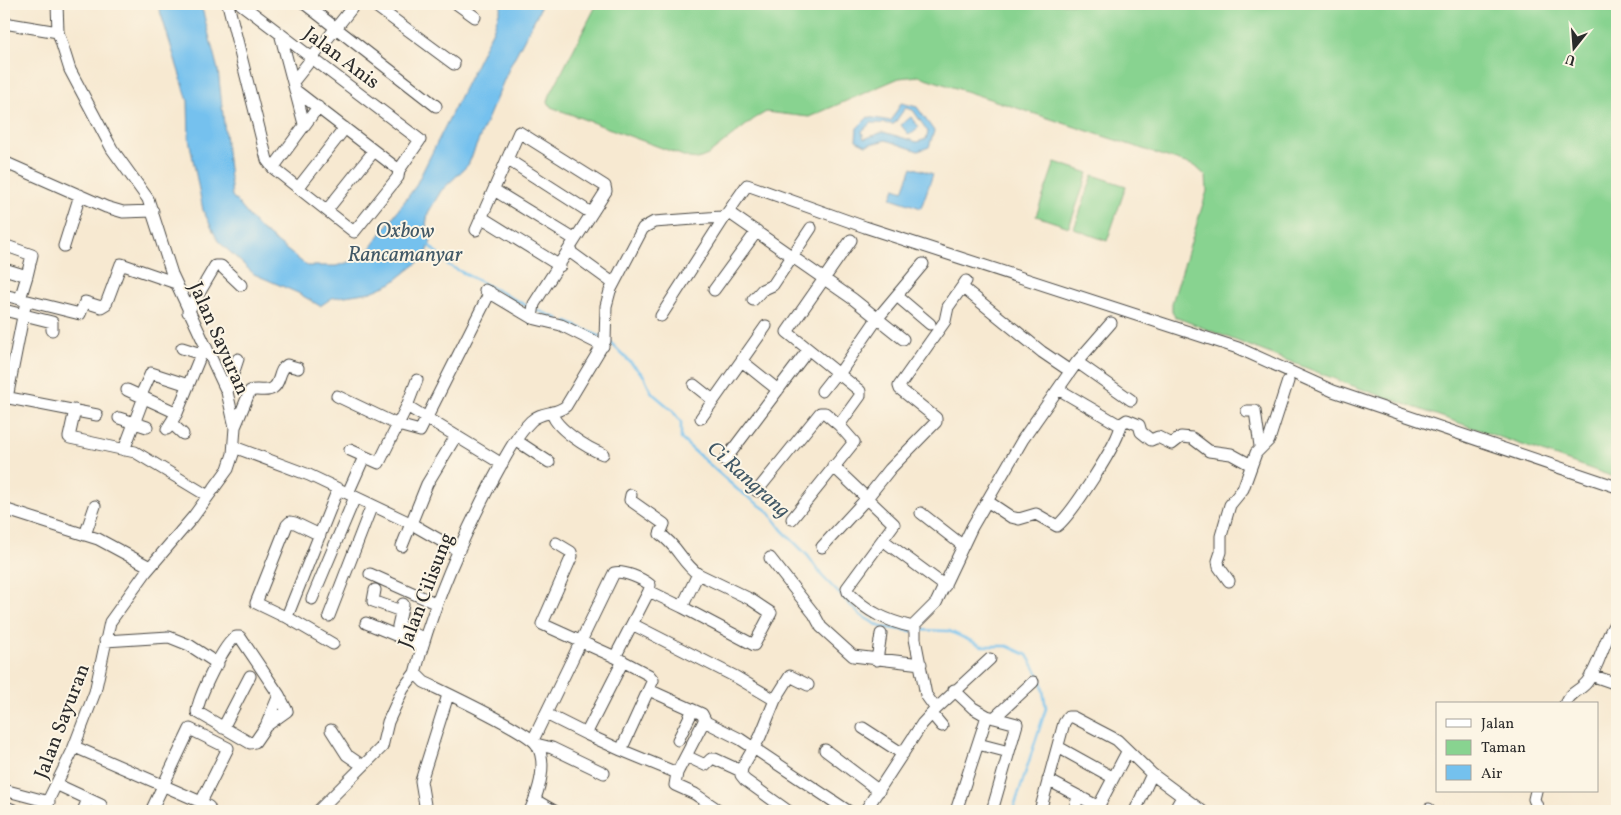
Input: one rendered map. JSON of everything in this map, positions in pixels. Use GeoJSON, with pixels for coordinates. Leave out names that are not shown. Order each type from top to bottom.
{"type":"FeatureCollection","features":[{"type":"Feature","properties":{"kind":"street","name":"Jalan Sayuran"},"geometry":{"type":"LineString","coordinates":[[46,807],[58,785],[74,747],[99,680],[107,628],[113,616],[150,567],[228,469],[234,447],[235,427],[226,392],[203,350],[163,249],[148,199],[112,149],[70,70],[58,32],[54,4]]}},
{"type":"Feature","properties":{"kind":"street"},"geometry":{"type":"LineString","coordinates":[[228,4],[267,160],[273,168],[354,232],[398,177],[399,170],[294,86]]}},
{"type":"Feature","properties":{"kind":"street","name":"Jalan Anis"},"geometry":{"type":"LineString","coordinates":[[241,4],[420,140],[399,170]]}},
{"type":"Feature","properties":{"kind":"street"},"geometry":{"type":"LineString","coordinates":[[305,4],[436,106]]}},
{"type":"Feature","properties":{"kind":"street"},"geometry":{"type":"LineString","coordinates":[[294,86],[312,57],[355,4]]}},
{"type":"Feature","properties":{"kind":"street"},"geometry":{"type":"LineString","coordinates":[[373,4],[454,64]]}},
{"type":"Feature","properties":{"kind":"street"},"geometry":{"type":"LineString","coordinates":[[458,4],[475,17]]}},
{"type":"Feature","properties":{"kind":"street"},"geometry":{"type":"LineString","coordinates":[[4,23],[58,32]]}},
{"type":"Feature","properties":{"kind":"street"},"geometry":{"type":"LineString","coordinates":[[280,33],[304,124]]}},
{"type":"Feature","properties":{"kind":"street"},"geometry":{"type":"LineString","coordinates":[[273,168],[318,107]]}},
{"type":"Feature","properties":{"kind":"street"},"geometry":{"type":"LineString","coordinates":[[298,188],[345,128]]}},
{"type":"Feature","properties":{"kind":"street"},"geometry":{"type":"LineString","coordinates":[[476,230],[519,132],[605,186],[606,190],[574,240],[533,311]]}},
{"type":"Feature","properties":{"kind":"street"},"geometry":{"type":"LineString","coordinates":[[327,210],[374,151]]}},
{"type":"Feature","properties":{"kind":"street"},"geometry":{"type":"LineString","coordinates":[[507,159],[591,213]]}},
{"type":"Feature","properties":{"kind":"street"},"geometry":{"type":"LineString","coordinates":[[4,162],[123,212],[153,211]]}},
{"type":"Feature","properties":{"kind":"street"},"geometry":{"type":"LineString","coordinates":[[661,316],[747,184],[865,227],[1238,348],[1333,391],[1617,487]]}},
{"type":"Feature","properties":{"kind":"street"},"geometry":{"type":"LineString","coordinates":[[494,190],[574,240]]}},
{"type":"Feature","properties":{"kind":"street"},"geometry":{"type":"LineString","coordinates":[[64,246],[80,195]]}},
{"type":"Feature","properties":{"kind":"street"},"geometry":{"type":"LineString","coordinates":[[727,213],[757,231],[824,278],[903,339]]}},
{"type":"Feature","properties":{"kind":"street"},"geometry":{"type":"LineString","coordinates":[[337,396],[398,425],[420,432],[488,291],[561,325],[605,339],[606,306],[613,283],[647,225],[672,220],[714,219],[727,213]]}},
{"type":"Feature","properties":{"kind":"street"},"geometry":{"type":"LineString","coordinates":[[481,217],[560,266]]}},
{"type":"Feature","properties":{"kind":"street"},"geometry":{"type":"LineString","coordinates":[[753,300],[762,290],[773,285],[811,228]]}},
{"type":"Feature","properties":{"kind":"street"},"geometry":{"type":"LineString","coordinates":[[714,290],[757,231]]}},
{"type":"Feature","properties":{"kind":"street"},"geometry":{"type":"LineString","coordinates":[[839,425],[860,394],[838,373],[788,334],[788,331],[851,240]]}},
{"type":"Feature","properties":{"kind":"street"},"geometry":{"type":"LineString","coordinates":[[4,245],[32,254],[23,300],[23,315],[9,361],[5,397],[97,414]]}},
{"type":"Feature","properties":{"kind":"street"},"geometry":{"type":"LineString","coordinates":[[569,251],[613,283]]}},
{"type":"Feature","properties":{"kind":"street"},"geometry":{"type":"LineString","coordinates":[[4,295],[80,314],[85,302],[104,306],[122,263],[176,283]]}},
{"type":"Feature","properties":{"kind":"street"},"geometry":{"type":"LineString","coordinates":[[822,391],[838,373],[877,319],[923,264]]}},
{"type":"Feature","properties":{"kind":"street"},"geometry":{"type":"LineString","coordinates":[[188,312],[215,266],[221,266],[241,285]]}},
{"type":"Feature","properties":{"kind":"street"},"geometry":{"type":"LineString","coordinates":[[4,269],[27,276]]}},
{"type":"Feature","properties":{"kind":"street"},"geometry":{"type":"LineString","coordinates":[[822,547],[867,498],[890,469],[937,421],[900,389],[899,386],[945,321],[948,307],[964,284],[1042,352],[1073,366],[1131,400]]}},
{"type":"Feature","properties":{"kind":"street"},"geometry":{"type":"LineString","coordinates":[[897,296],[930,324]]}},
{"type":"Feature","properties":{"kind":"street"},"geometry":{"type":"LineString","coordinates":[[4,310],[52,322],[52,330]]}},
{"type":"Feature","properties":{"kind":"street"},"geometry":{"type":"LineString","coordinates":[[942,726],[926,695],[914,632],[920,618],[936,604],[962,544],[1022,439],[1073,366],[1111,322]]}},
{"type":"Feature","properties":{"kind":"street"},"geometry":{"type":"LineString","coordinates":[[701,418],[743,362],[766,326]]}},
{"type":"Feature","properties":{"kind":"street","name":"Jalan Cilisung"},"geometry":{"type":"LineString","coordinates":[[604,773],[552,748],[534,742],[424,682],[415,673],[436,604],[459,550],[502,464],[534,418],[563,408],[573,396],[605,339]]}},
{"type":"Feature","properties":{"kind":"street"},"geometry":{"type":"LineString","coordinates":[[171,422],[203,350],[182,348]]}},
{"type":"Feature","properties":{"kind":"street"},"geometry":{"type":"LineString","coordinates":[[725,460],[808,350]]}},
{"type":"Feature","properties":{"kind":"street"},"geometry":{"type":"LineString","coordinates":[[226,392],[238,358]]}},
{"type":"Feature","properties":{"kind":"street"},"geometry":{"type":"LineString","coordinates":[[743,362],[778,390]]}},
{"type":"Feature","properties":{"kind":"street"},"geometry":{"type":"LineString","coordinates":[[235,427],[250,391],[254,389],[271,390],[275,387],[283,367],[287,365],[298,368]]}},
{"type":"Feature","properties":{"kind":"street"},"geometry":{"type":"LineString","coordinates":[[124,450],[150,373],[188,385]]}},
{"type":"Feature","properties":{"kind":"street"},"geometry":{"type":"LineString","coordinates":[[350,450],[379,463],[407,406],[416,380]]}},
{"type":"Feature","properties":{"kind":"street"},"geometry":{"type":"LineString","coordinates":[[1230,581],[1218,564],[1221,536],[1230,505],[1243,489],[1260,446],[1269,440],[1288,381]]}},
{"type":"Feature","properties":{"kind":"street"},"geometry":{"type":"LineString","coordinates":[[694,385],[713,400]]}},
{"type":"Feature","properties":{"kind":"street"},"geometry":{"type":"LineString","coordinates":[[1058,389],[1116,423],[1121,424],[1128,420],[1139,425],[1140,432],[1150,439],[1158,437],[1172,444],[1182,437],[1189,437],[1209,451],[1230,454],[1251,465]]}},
{"type":"Feature","properties":{"kind":"street"},"geometry":{"type":"LineString","coordinates":[[126,390],[142,396],[183,434]]}},
{"type":"Feature","properties":{"kind":"street"},"geometry":{"type":"LineString","coordinates":[[407,406],[502,464]]}},
{"type":"Feature","properties":{"kind":"street"},"geometry":{"type":"LineString","coordinates":[[75,410],[70,438],[146,457],[208,496]]}},
{"type":"Feature","properties":{"kind":"street"},"geometry":{"type":"LineString","coordinates":[[1247,411],[1255,411],[1260,446]]}},
{"type":"Feature","properties":{"kind":"street"},"geometry":{"type":"LineString","coordinates":[[552,412],[555,422],[562,428],[603,454]]}},
{"type":"Feature","properties":{"kind":"street"},"geometry":{"type":"LineString","coordinates":[[757,491],[820,413],[825,413],[854,442],[792,519]]}},
{"type":"Feature","properties":{"kind":"street"},"geometry":{"type":"LineString","coordinates":[[119,418],[147,427]]}},
{"type":"Feature","properties":{"kind":"street"},"geometry":{"type":"LineString","coordinates":[[986,501],[1011,517],[1019,518],[1036,514],[1057,526],[1108,455],[1120,433],[1121,424]]}},
{"type":"Feature","properties":{"kind":"street"},"geometry":{"type":"LineString","coordinates":[[402,546],[427,484],[456,436]]}},
{"type":"Feature","properties":{"kind":"street"},"geometry":{"type":"LineString","coordinates":[[517,441],[549,462]]}},
{"type":"Feature","properties":{"kind":"street"},"geometry":{"type":"LineString","coordinates":[[234,447],[309,475],[459,550]]}},
{"type":"Feature","properties":{"kind":"street"},"geometry":{"type":"LineString","coordinates":[[312,599],[347,493],[364,457]]}},
{"type":"Feature","properties":{"kind":"street"},"geometry":{"type":"LineString","coordinates":[[833,466],[894,523],[884,540],[847,588],[848,591],[874,613],[914,632]]}},
{"type":"Feature","properties":{"kind":"street"},"geometry":{"type":"LineString","coordinates":[[286,616],[320,534],[347,493]]}},
{"type":"Feature","properties":{"kind":"street"},"geometry":{"type":"LineString","coordinates":[[632,494],[630,500],[664,524],[660,534],[682,554],[688,567],[770,611],[752,650],[682,608],[649,591]]}},
{"type":"Feature","properties":{"kind":"street"},"geometry":{"type":"LineString","coordinates":[[329,616],[372,505]]}},
{"type":"Feature","properties":{"kind":"street"},"geometry":{"type":"LineString","coordinates":[[85,535],[95,506]]}},
{"type":"Feature","properties":{"kind":"street"},"geometry":{"type":"LineString","coordinates":[[4,509],[98,539],[150,567]]}},
{"type":"Feature","properties":{"kind":"street"},"geometry":{"type":"LineString","coordinates":[[921,512],[962,544]]}},
{"type":"Feature","properties":{"kind":"street"},"geometry":{"type":"LineString","coordinates":[[320,534],[290,522],[260,589],[256,603],[286,616],[333,644]]}},
{"type":"Feature","properties":{"kind":"street"},"geometry":{"type":"LineString","coordinates":[[884,540],[945,586]]}},
{"type":"Feature","properties":{"kind":"street"},"geometry":{"type":"LineString","coordinates":[[556,543],[571,552],[572,556],[542,624],[619,659],[651,676],[653,680],[621,750]]}},
{"type":"Feature","properties":{"kind":"street"},"geometry":{"type":"LineString","coordinates":[[770,558],[827,633],[857,658],[921,664]]}},
{"type":"Feature","properties":{"kind":"street"},"geometry":{"type":"LineString","coordinates":[[530,811],[535,800],[542,769],[541,756],[534,742],[615,572],[649,584],[649,591],[632,624],[619,659],[586,734]]}},
{"type":"Feature","properties":{"kind":"street"},"geometry":{"type":"LineString","coordinates":[[370,574],[436,604]]}},
{"type":"Feature","properties":{"kind":"street"},"geometry":{"type":"LineString","coordinates":[[682,608],[698,574]]}},
{"type":"Feature","properties":{"kind":"street"},"geometry":{"type":"LineString","coordinates":[[375,590],[373,601],[402,607],[397,623],[423,642]]}},
{"type":"Feature","properties":{"kind":"street"},"geometry":{"type":"LineString","coordinates":[[1566,702],[1569,696],[1585,684],[1591,675],[1608,635],[1617,621]]}},
{"type":"Feature","properties":{"kind":"street"},"geometry":{"type":"LineString","coordinates":[[366,623],[423,642]]}},
{"type":"Feature","properties":{"kind":"street"},"geometry":{"type":"LineString","coordinates":[[632,624],[736,677],[775,700]]}},
{"type":"Feature","properties":{"kind":"street"},"geometry":{"type":"LineString","coordinates":[[877,660],[881,634]]}},
{"type":"Feature","properties":{"kind":"street"},"geometry":{"type":"LineString","coordinates":[[236,636],[240,637],[279,696],[266,726],[255,742],[250,742],[197,712],[198,704],[218,664],[230,640],[236,636]]}},
{"type":"Feature","properties":{"kind":"street"},"geometry":{"type":"LineString","coordinates":[[105,641],[169,637],[189,646],[218,664]]}},
{"type":"Feature","properties":{"kind":"street"},"geometry":{"type":"LineString","coordinates":[[865,811],[934,711],[954,690],[990,659]]}},
{"type":"Feature","properties":{"kind":"street"},"geometry":{"type":"LineString","coordinates":[[318,811],[384,744],[388,722],[408,681],[415,673]]}},
{"type":"Feature","properties":{"kind":"street"},"geometry":{"type":"LineString","coordinates":[[1591,675],[1617,684]]}},
{"type":"Feature","properties":{"kind":"street"},"geometry":{"type":"LineString","coordinates":[[223,728],[250,676]]}},
{"type":"Feature","properties":{"kind":"street"},"geometry":{"type":"LineString","coordinates":[[741,771],[754,748],[775,700],[790,676],[808,685]]}},
{"type":"Feature","properties":{"kind":"street"},"geometry":{"type":"LineString","coordinates":[[956,811],[978,744],[990,717],[1034,682]]}},
{"type":"Feature","properties":{"kind":"street"},"geometry":{"type":"LineString","coordinates":[[649,690],[702,714],[704,721],[677,773],[674,784],[695,794],[720,811]]}},
{"type":"Feature","properties":{"kind":"street"},"geometry":{"type":"LineString","coordinates":[[954,690],[973,708],[990,717],[1017,724],[992,811]]}},
{"type":"Feature","properties":{"kind":"street"},"geometry":{"type":"LineString","coordinates":[[426,811],[422,780],[448,695]]}},
{"type":"Feature","properties":{"kind":"street"},"geometry":{"type":"LineString","coordinates":[[678,740],[693,710]]}},
{"type":"Feature","properties":{"kind":"street"},"geometry":{"type":"LineString","coordinates":[[546,714],[621,750],[677,773]]}},
{"type":"Feature","properties":{"kind":"street"},"geometry":{"type":"LineString","coordinates":[[1040,811],[1066,720],[1074,717],[1117,740],[1127,752],[1152,774],[1202,811]]}},
{"type":"Feature","properties":{"kind":"street"},"geometry":{"type":"LineString","coordinates":[[704,721],[754,748],[848,811]]}},
{"type":"Feature","properties":{"kind":"street"},"geometry":{"type":"LineString","coordinates":[[863,728],[903,754]]}},
{"type":"Feature","properties":{"kind":"street"},"geometry":{"type":"LineString","coordinates":[[151,811],[190,729],[226,745],[228,748],[201,802]]}},
{"type":"Feature","properties":{"kind":"street"},"geometry":{"type":"LineString","coordinates":[[331,730],[336,734],[342,749],[363,766]]}},
{"type":"Feature","properties":{"kind":"street"},"geometry":{"type":"LineString","coordinates":[[978,744],[1009,752]]}},
{"type":"Feature","properties":{"kind":"street"},"geometry":{"type":"LineString","coordinates":[[74,747],[201,802],[209,807],[210,811]]}},
{"type":"Feature","properties":{"kind":"street"},"geometry":{"type":"LineString","coordinates":[[1058,747],[1112,777]]}},
{"type":"Feature","properties":{"kind":"street"},"geometry":{"type":"LineString","coordinates":[[825,750],[879,791]]}},
{"type":"Feature","properties":{"kind":"street"},"geometry":{"type":"LineString","coordinates":[[1048,780],[1098,809],[1112,777],[1127,752]]}},
{"type":"Feature","properties":{"kind":"street"},"geometry":{"type":"LineString","coordinates":[[686,756],[705,765],[711,759],[715,759],[741,771],[745,780],[788,811]]}},
{"type":"Feature","properties":{"kind":"street"},"geometry":{"type":"LineString","coordinates":[[1135,811],[1152,774]]}},
{"type":"Feature","properties":{"kind":"street"},"geometry":{"type":"LineString","coordinates":[[58,785],[101,805]]}},
{"type":"Feature","properties":{"kind":"street"},"geometry":{"type":"LineString","coordinates":[[4,790],[46,807]]}},
{"type":"Feature","properties":{"kind":"street"},"geometry":{"type":"LineString","coordinates":[[1536,792],[1534,799],[1539,811]]}},
{"type":"Feature","properties":{"kind":"street"},"geometry":{"type":"LineString","coordinates":[[1074,811],[1078,797]]}},
{"type":"Feature","properties":{"kind":"street"},"geometry":{"type":"LineString","coordinates":[[1174,811],[1182,797]]}},
{"type":"Feature","properties":{"kind":"street"},"geometry":{"type":"LineString","coordinates":[[83,811],[88,799]]}},
{"type":"Feature","properties":{"kind":"street"},"geometry":{"type":"LineString","coordinates":[[535,800],[554,811]]}},
{"type":"Feature","properties":{"kind":"street"},"geometry":{"type":"LineString","coordinates":[[4,806],[16,811]]}},
{"type":"Feature","properties":{"kind":"green space"},"geometry":{"type":"Polygon","coordinates":[[[597,4],[1617,4],[1617,478],[1353,386],[1175,317],[1172,312],[1172,303],[1207,191],[1206,176],[1195,166],[919,76],[899,78],[809,117],[766,112],[754,119],[708,155],[698,159],[689,158],[551,107],[548,102],[550,95],[597,4]]]}},
{"type":"Feature","properties":{"kind":"green space"},"geometry":{"type":"Polygon","coordinates":[[[1055,162],[1088,173],[1069,227],[1036,216],[1055,162]]]}},
{"type":"Feature","properties":{"kind":"green space"},"geometry":{"type":"Polygon","coordinates":[[[1093,175],[1126,186],[1107,241],[1074,229],[1093,175]]]}},
{"type":"Feature","properties":{"kind":"water","name":"Oxbow Rancamanyar"},"geometry":{"type":"Polygon","coordinates":[[[156,4],[199,4],[203,12],[218,70],[232,196],[259,228],[307,266],[336,266],[363,258],[415,187],[493,30],[502,4],[541,4],[510,66],[468,165],[441,191],[428,213],[426,225],[432,238],[426,256],[392,283],[371,292],[332,298],[320,306],[298,293],[254,274],[218,241],[203,210],[189,139],[188,101],[160,11],[156,4]]]}},
{"type":"Feature","properties":{"kind":"water"},"geometry":{"type":"Polygon","coordinates":[[[901,103],[917,107],[934,131],[929,147],[918,151],[886,140],[866,145],[856,140],[857,128],[868,117],[891,121],[901,103]],[[905,108],[894,124],[871,123],[862,131],[864,139],[883,132],[917,142],[926,139],[928,132],[913,110],[905,108]]]}},
{"type":"Feature","properties":{"kind":"water"},"geometry":{"type":"Polygon","coordinates":[[[911,117],[919,127],[909,135],[901,125],[911,117]]]}},
{"type":"Feature","properties":{"kind":"water"},"geometry":{"type":"Polygon","coordinates":[[[912,167],[933,174],[921,208],[891,198],[895,188],[903,191],[912,167]]]}},
{"type":"Feature","properties":{"kind":"waterway","name":"Ci Rangrang"},"geometry":{"type":"LineString","coordinates":[[427,243],[448,265],[529,307]]}},
{"type":"Feature","properties":{"kind":"waterway","name":"Ci Rangrang"},"geometry":{"type":"LineString","coordinates":[[537,310],[559,319]]}},
{"type":"Feature","properties":{"kind":"waterway","name":"Ci Rangrang"},"geometry":{"type":"LineString","coordinates":[[567,322],[601,337]]}},
{"type":"Feature","properties":{"kind":"waterway","name":"Ci Rangrang"},"geometry":{"type":"LineString","coordinates":[[608,340],[644,376],[652,393],[672,410],[681,422],[681,439],[738,490],[768,511],[782,530],[808,556],[822,576],[860,615],[881,627],[912,631]]}},
{"type":"Feature","properties":{"kind":"waterway","name":"Ci Rangrang"},"geometry":{"type":"LineString","coordinates":[[918,630],[949,631],[982,646],[1007,646],[1027,655],[1041,679],[1046,708],[1013,811]]}}]}
